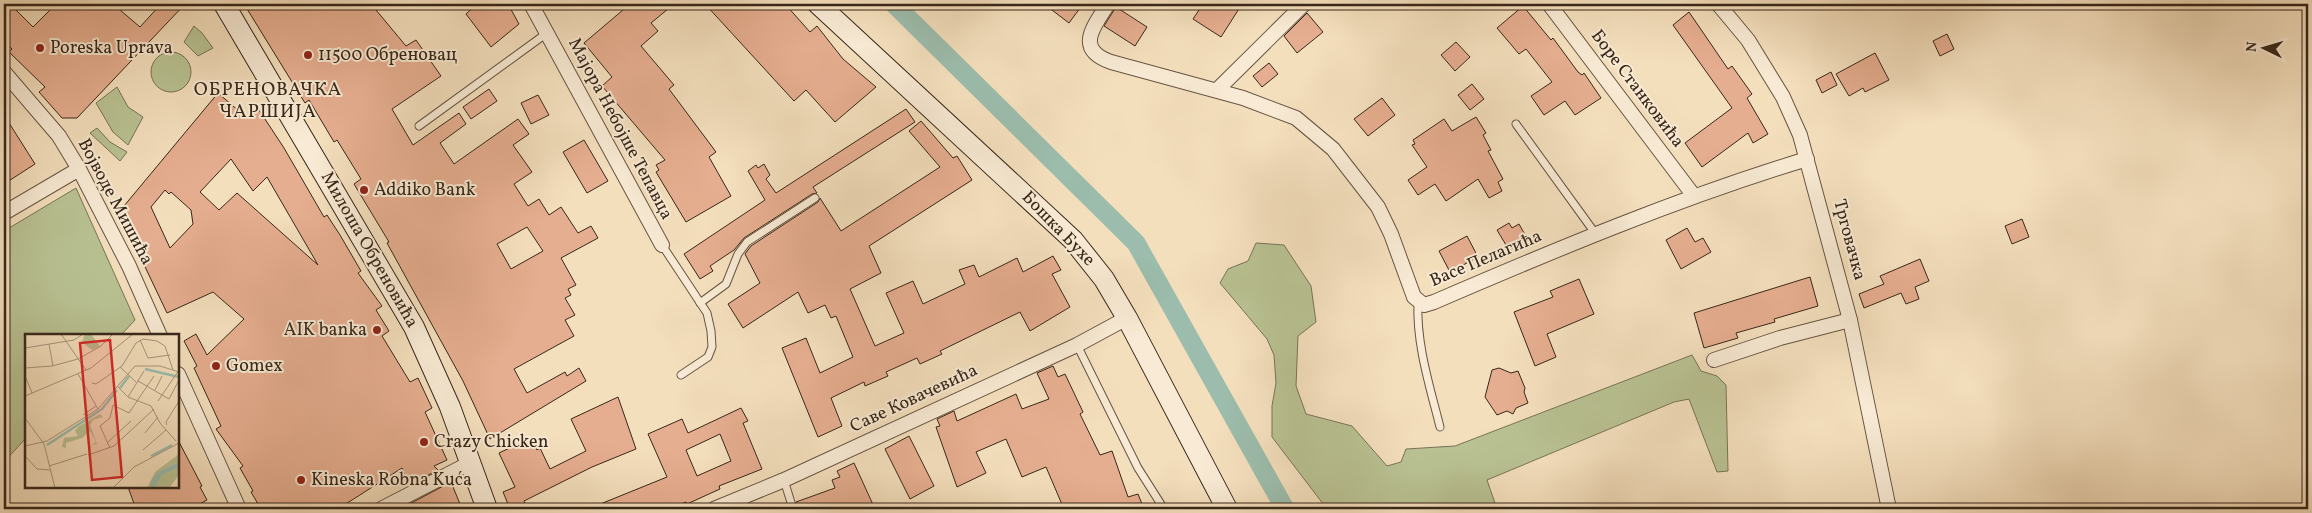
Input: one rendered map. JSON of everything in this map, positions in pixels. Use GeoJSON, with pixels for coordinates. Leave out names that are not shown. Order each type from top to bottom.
{"type":"FeatureCollection","features":[{"type":"Feature","properties":{"kind":"main road","name":"Милоша Обреновића"},"geometry":{"type":"LineString","coordinates":[[224,4],[414,327],[450,407],[487,509]]}},
{"type":"Feature","properties":{"kind":"main road","name":"Бошка Бухе"},"geometry":{"type":"LineString","coordinates":[[818,4],[1073,240],[1104,278],[1128,318],[1227,509]]}},
{"type":"Feature","properties":{"kind":"street","name":"Мајора Небојше Тепавца"},"geometry":{"type":"LineString","coordinates":[[531,4],[662,245]]}},
{"type":"Feature","properties":{"kind":"street","name":"Васе Пелагића"},"geometry":{"type":"LineString","coordinates":[[1108,4],[1092,29],[1089,38],[1090,46],[1096,55],[1111,62],[1217,90],[1296,118],[1333,149],[1378,207],[1391,234],[1414,297],[1424,305],[1595,233],[1694,196],[1807,159]]}},
{"type":"Feature","properties":{"kind":"street"},"geometry":{"type":"LineString","coordinates":[[1217,90],[1304,4]]}},
{"type":"Feature","properties":{"kind":"street","name":"Боре Станковића"},"geometry":{"type":"LineString","coordinates":[[1549,4],[1694,196]]}},
{"type":"Feature","properties":{"kind":"street","name":"Трговачка"},"geometry":{"type":"LineString","coordinates":[[1718,4],[1748,40],[1783,96],[1807,159],[1850,320],[1889,509]]}},
{"type":"Feature","properties":{"kind":"street","name":"Војводе Мишића"},"geometry":{"type":"LineString","coordinates":[[5,77],[59,136],[79,169],[125,258],[159,334]]}},
{"type":"Feature","properties":{"kind":"street"},"geometry":{"type":"LineString","coordinates":[[4,213],[79,169]]}},
{"type":"Feature","properties":{"kind":"street","name":"Саве Ковачевића"},"geometry":{"type":"LineString","coordinates":[[714,509],[784,480],[1076,345],[1128,318]]}},
{"type":"Feature","properties":{"kind":"street"},"geometry":{"type":"LineString","coordinates":[[1714,360],[1780,338],[1850,320]]}},
{"type":"Feature","properties":{"kind":"street"},"geometry":{"type":"LineString","coordinates":[[179,376],[239,509]]}},
{"type":"Feature","properties":{"kind":"street"},"geometry":{"type":"LineString","coordinates":[[381,509],[470,463]]}},
{"type":"Feature","properties":{"kind":"lane"},"geometry":{"type":"LineString","coordinates":[[419,126],[548,33]]}},
{"type":"Feature","properties":{"kind":"lane"},"geometry":{"type":"LineString","coordinates":[[1516,124],[1595,233]]}},
{"type":"Feature","properties":{"kind":"lane"},"geometry":{"type":"LineString","coordinates":[[700,303],[726,284],[738,254],[747,242],[815,198]]}},
{"type":"Feature","properties":{"kind":"lane"},"geometry":{"type":"LineString","coordinates":[[662,245],[707,313],[712,347],[708,357],[681,375]]}},
{"type":"Feature","properties":{"kind":"lane"},"geometry":{"type":"LineString","coordinates":[[1418,302],[1424,358],[1440,427]]}},
{"type":"Feature","properties":{"kind":"lane"},"geometry":{"type":"LineString","coordinates":[[1076,345],[1138,468],[1164,509]]}},
{"type":"Feature","properties":{"kind":"lane"},"geometry":{"type":"LineString","coordinates":[[784,480],[793,509]]}},
{"type":"Feature","properties":{"kind":"green space"},"geometry":{"type":"Polygon","coordinates":[[[194,26],[213,48],[198,56],[184,42],[194,26]]]}},
{"type":"Feature","properties":{"kind":"green space"},"geometry":{"type":"Polygon","coordinates":[[[171,52],[185,58],[191,72],[185,86],[171,92],[157,86],[151,72],[157,58],[171,52]]]}},
{"type":"Feature","properties":{"kind":"green space"},"geometry":{"type":"Polygon","coordinates":[[[117,87],[128,107],[143,117],[128,145],[113,132],[96,103],[117,87]]]}},
{"type":"Feature","properties":{"kind":"green space"},"geometry":{"type":"Polygon","coordinates":[[[97,128],[110,142],[127,152],[120,161],[90,133],[97,128]]]}},
{"type":"Feature","properties":{"kind":"green space"},"geometry":{"type":"Polygon","coordinates":[[[76,188],[135,320],[122,334],[25,334],[25,439],[4,462],[4,231],[76,188]]]}},
{"type":"Feature","properties":{"kind":"green space"},"geometry":{"type":"Polygon","coordinates":[[[1256,243],[1284,245],[1311,286],[1316,322],[1298,336],[1296,386],[1306,414],[1352,426],[1387,466],[1401,462],[1406,449],[1455,446],[1692,355],[1701,371],[1717,376],[1726,385],[1728,471],[1717,472],[1689,399],[1674,402],[1487,480],[1497,509],[1327,509],[1272,437],[1272,406],[1276,383],[1274,355],[1267,339],[1220,283],[1228,269],[1248,261],[1256,243]]]}},
{"type":"Feature","properties":{"kind":"building"},"geometry":{"type":"Polygon","coordinates":[[[4,4],[10,4],[33,27],[56,4],[113,4],[140,27],[161,4],[185,4],[77,118],[62,118],[39,92],[45,87],[9,52],[12,49],[4,41],[4,4]]]}},
{"type":"Feature","properties":{"kind":"building"},"geometry":{"type":"Polygon","coordinates":[[[244,4],[371,4],[406,46],[416,40],[441,76],[392,109],[413,145],[459,113],[466,124],[440,143],[454,164],[518,119],[529,134],[513,145],[532,172],[514,184],[528,206],[539,199],[549,215],[561,207],[578,233],[591,226],[598,238],[561,258],[576,285],[568,289],[571,295],[565,298],[575,315],[565,320],[574,336],[514,369],[527,393],[565,372],[567,376],[579,368],[586,381],[490,439],[463,381],[387,243],[389,242],[354,184],[361,179],[337,140],[334,142],[309,100],[305,103],[244,4]],[[527,227],[497,244],[511,269],[543,251],[527,227]]]}},
{"type":"Feature","properties":{"kind":"building"},"geometry":{"type":"Polygon","coordinates":[[[477,4],[508,4],[519,24],[491,47],[466,14],[477,4]]]}},
{"type":"Feature","properties":{"kind":"building"},"geometry":{"type":"Polygon","coordinates":[[[630,4],[674,4],[651,23],[658,31],[641,46],[674,85],[669,89],[716,152],[709,157],[731,196],[686,222],[656,172],[659,170],[656,165],[665,160],[602,86],[612,77],[584,43],[630,4]]]}},
{"type":"Feature","properties":{"kind":"building"},"geometry":{"type":"Polygon","coordinates":[[[705,4],[785,4],[810,32],[817,26],[843,59],[876,87],[835,122],[806,90],[794,101],[705,4]]]}},
{"type":"Feature","properties":{"kind":"building"},"geometry":{"type":"Polygon","coordinates":[[[1044,4],[1083,4],[1069,23],[1044,4]]]}},
{"type":"Feature","properties":{"kind":"building"},"geometry":{"type":"Polygon","coordinates":[[[1203,4],[1242,4],[1221,37],[1193,19],[1203,4]]]}},
{"type":"Feature","properties":{"kind":"building"},"geometry":{"type":"Polygon","coordinates":[[[1523,6],[1551,40],[1553,38],[1578,72],[1582,75],[1584,73],[1601,98],[1575,115],[1565,101],[1544,115],[1531,96],[1552,82],[1526,49],[1519,54],[1497,28],[1523,6]]]}},
{"type":"Feature","properties":{"kind":"building"},"geometry":{"type":"Polygon","coordinates":[[[1116,7],[1147,27],[1135,46],[1104,26],[1116,7]]]}},
{"type":"Feature","properties":{"kind":"building"},"geometry":{"type":"Polygon","coordinates":[[[1689,12],[1728,69],[1732,66],[1752,94],[1747,98],[1768,134],[1753,143],[1748,133],[1702,167],[1685,143],[1732,108],[1673,25],[1689,12]]]}},
{"type":"Feature","properties":{"kind":"building"},"geometry":{"type":"Polygon","coordinates":[[[1307,13],[1323,32],[1297,53],[1284,36],[1307,13]]]}},
{"type":"Feature","properties":{"kind":"building"},"geometry":{"type":"Polygon","coordinates":[[[1947,34],[1954,49],[1940,56],[1933,41],[1947,34]]]}},
{"type":"Feature","properties":{"kind":"building"},"geometry":{"type":"Polygon","coordinates":[[[1456,42],[1470,57],[1455,71],[1441,55],[1456,42]]]}},
{"type":"Feature","properties":{"kind":"building"},"geometry":{"type":"Polygon","coordinates":[[[1875,53],[1889,80],[1865,92],[1863,88],[1849,96],[1836,74],[1875,53]]]}},
{"type":"Feature","properties":{"kind":"building"},"geometry":{"type":"Polygon","coordinates":[[[1269,63],[1278,74],[1262,87],[1253,76],[1269,63]]]}},
{"type":"Feature","properties":{"kind":"building"},"geometry":{"type":"Polygon","coordinates":[[[1831,72],[1837,85],[1822,93],[1816,80],[1831,72]]]}},
{"type":"Feature","properties":{"kind":"building"},"geometry":{"type":"Polygon","coordinates":[[[1472,84],[1484,99],[1470,110],[1458,95],[1472,84]]]}},
{"type":"Feature","properties":{"kind":"building"},"geometry":{"type":"Polygon","coordinates":[[[489,89],[497,101],[471,119],[463,107],[489,89]]]}},
{"type":"Feature","properties":{"kind":"building"},"geometry":{"type":"Polygon","coordinates":[[[218,93],[247,118],[259,110],[284,148],[324,217],[327,215],[340,235],[361,271],[358,273],[382,306],[376,310],[389,331],[382,336],[410,382],[418,378],[432,408],[425,412],[447,460],[434,466],[438,470],[409,485],[402,468],[338,509],[261,509],[240,468],[243,466],[216,429],[221,426],[194,368],[197,366],[184,341],[196,334],[207,355],[244,319],[213,292],[167,313],[119,212],[218,93]],[[231,159],[200,192],[219,210],[237,193],[318,265],[267,177],[253,191],[231,159]],[[165,190],[151,207],[170,248],[193,224],[191,210],[171,192],[169,194],[165,190]]]}},
{"type":"Feature","properties":{"kind":"building"},"geometry":{"type":"Polygon","coordinates":[[[538,95],[549,115],[531,124],[521,103],[538,95]]]}},
{"type":"Feature","properties":{"kind":"building"},"geometry":{"type":"Polygon","coordinates":[[[1382,98],[1395,115],[1368,136],[1354,119],[1382,98]]]}},
{"type":"Feature","properties":{"kind":"building"},"geometry":{"type":"Polygon","coordinates":[[[906,109],[915,122],[813,187],[817,193],[812,194],[744,238],[734,250],[710,266],[713,271],[700,279],[684,254],[765,200],[748,171],[756,165],[758,168],[764,164],[770,175],[766,179],[776,193],[906,109]]]}},
{"type":"Feature","properties":{"kind":"building"},"geometry":{"type":"Polygon","coordinates":[[[4,115],[35,164],[4,184],[4,115]]]}},
{"type":"Feature","properties":{"kind":"building"},"geometry":{"type":"Polygon","coordinates":[[[1476,117],[1486,133],[1483,135],[1491,150],[1488,151],[1503,179],[1498,182],[1502,191],[1489,198],[1478,179],[1446,201],[1435,184],[1418,195],[1408,180],[1427,167],[1412,145],[1415,144],[1413,140],[1444,119],[1452,131],[1476,117]]]}},
{"type":"Feature","properties":{"kind":"building"},"geometry":{"type":"Polygon","coordinates":[[[921,121],[953,158],[957,156],[972,180],[869,246],[881,273],[850,289],[875,346],[904,333],[886,293],[913,281],[923,304],[965,284],[959,270],[974,265],[979,277],[1017,258],[1023,272],[1053,256],[1061,270],[1052,274],[1070,307],[1030,331],[1020,312],[940,351],[942,354],[920,364],[917,358],[886,372],[888,376],[865,386],[864,382],[831,398],[842,426],[818,437],[782,348],[806,338],[820,373],[853,357],[836,316],[831,318],[825,305],[808,313],[798,292],[743,328],[728,304],[760,283],[745,254],[751,246],[818,202],[820,198],[841,231],[940,167],[909,131],[921,121]]]}},
{"type":"Feature","properties":{"kind":"building"},"geometry":{"type":"Polygon","coordinates":[[[584,140],[608,181],[587,193],[563,152],[584,140]]]}},
{"type":"Feature","properties":{"kind":"building"},"geometry":{"type":"Polygon","coordinates":[[[2022,219],[2029,237],[2012,244],[2005,226],[2022,219]]]}},
{"type":"Feature","properties":{"kind":"building"},"geometry":{"type":"Polygon","coordinates":[[[1509,223],[1512,228],[1519,224],[1528,240],[1509,250],[1497,230],[1509,223]]]}},
{"type":"Feature","properties":{"kind":"building"},"geometry":{"type":"Polygon","coordinates":[[[1687,228],[1695,242],[1703,238],[1711,252],[1681,269],[1666,240],[1687,228]]]}},
{"type":"Feature","properties":{"kind":"building"},"geometry":{"type":"Polygon","coordinates":[[[1467,236],[1478,257],[1450,272],[1439,251],[1467,236]]]}},
{"type":"Feature","properties":{"kind":"building"},"geometry":{"type":"Polygon","coordinates":[[[1920,259],[1929,281],[1915,287],[1919,299],[1906,304],[1901,293],[1864,308],[1859,294],[1884,284],[1880,276],[1920,259]]]}},
{"type":"Feature","properties":{"kind":"building"},"geometry":{"type":"Polygon","coordinates":[[[1810,277],[1818,306],[1774,319],[1775,322],[1736,333],[1738,338],[1704,348],[1694,313],[1810,277]]]}},
{"type":"Feature","properties":{"kind":"building"},"geometry":{"type":"Polygon","coordinates":[[[1579,279],[1594,314],[1547,334],[1556,357],[1535,366],[1514,312],[1553,297],[1550,291],[1579,279]]]}},
{"type":"Feature","properties":{"kind":"building"},"geometry":{"type":"Polygon","coordinates":[[[1053,366],[1058,377],[1065,374],[1083,412],[1080,414],[1100,455],[1112,451],[1128,497],[1138,494],[1144,509],[1064,509],[1046,467],[1022,477],[1006,439],[976,452],[986,473],[957,487],[936,427],[940,426],[937,419],[954,411],[957,421],[1016,394],[1022,409],[1049,399],[1037,373],[1053,366]]]}},
{"type":"Feature","properties":{"kind":"building"},"geometry":{"type":"Polygon","coordinates":[[[1499,368],[1511,373],[1518,371],[1525,388],[1524,392],[1528,403],[1516,408],[1513,414],[1507,411],[1497,415],[1485,397],[1492,370],[1499,368]]]}},
{"type":"Feature","properties":{"kind":"building"},"geometry":{"type":"Polygon","coordinates":[[[618,397],[636,449],[592,467],[524,501],[527,509],[510,509],[503,492],[515,487],[499,453],[531,438],[537,450],[540,448],[550,469],[586,451],[571,419],[618,397]]]}},
{"type":"Feature","properties":{"kind":"building"},"geometry":{"type":"Polygon","coordinates":[[[741,408],[748,421],[743,423],[762,469],[719,486],[720,489],[687,504],[686,502],[669,509],[588,509],[667,477],[648,434],[682,419],[688,433],[741,408]],[[720,434],[686,450],[697,476],[731,461],[720,434]]]}},
{"type":"Feature","properties":{"kind":"building"},"geometry":{"type":"Polygon","coordinates":[[[909,436],[934,486],[910,499],[885,449],[909,436]]]}},
{"type":"Feature","properties":{"kind":"building"},"geometry":{"type":"Polygon","coordinates":[[[179,442],[202,486],[200,487],[207,500],[190,509],[136,509],[128,488],[179,488],[179,442]]]}},
{"type":"Feature","properties":{"kind":"building"},"geometry":{"type":"Polygon","coordinates":[[[854,463],[875,509],[798,509],[796,502],[835,488],[832,480],[840,477],[837,471],[854,463]]]}},
{"type":"Feature","properties":{"kind":"building"},"geometry":{"type":"Polygon","coordinates":[[[451,482],[462,509],[400,509],[451,482]]]}},
{"type":"Feature","properties":{"kind":"waterway"},"geometry":{"type":"LineString","coordinates":[[894,4],[1136,243],[1285,509]]}},
{"type":"Feature","properties":{"kind":"place","name":"Poreska Uprava"},"geometry":{"type":"Point","coordinates":[40,48]}},
{"type":"Feature","properties":{"kind":"place","name":"11500 Обреновац"},"geometry":{"type":"Point","coordinates":[308,55]}},
{"type":"Feature","properties":{"kind":"place","name":"Addiko Bank"},"geometry":{"type":"Point","coordinates":[364,190]}},
{"type":"Feature","properties":{"kind":"place","name":"AIK banka"},"geometry":{"type":"Point","coordinates":[377,330]}},
{"type":"Feature","properties":{"kind":"place","name":"Gomex"},"geometry":{"type":"Point","coordinates":[216,366]}},
{"type":"Feature","properties":{"kind":"place","name":"Crazy Chicken"},"geometry":{"type":"Point","coordinates":[424,442]}},
{"type":"Feature","properties":{"kind":"place","name":"Kineska Robna Kuća"},"geometry":{"type":"Point","coordinates":[301,480]}},
{"type":"Feature","properties":{"kind":"district","name":"ОБРЕНОВАЧКА ЧАРШИЈА"},"geometry":{"type":"Point","coordinates":[268,101]}}]}
